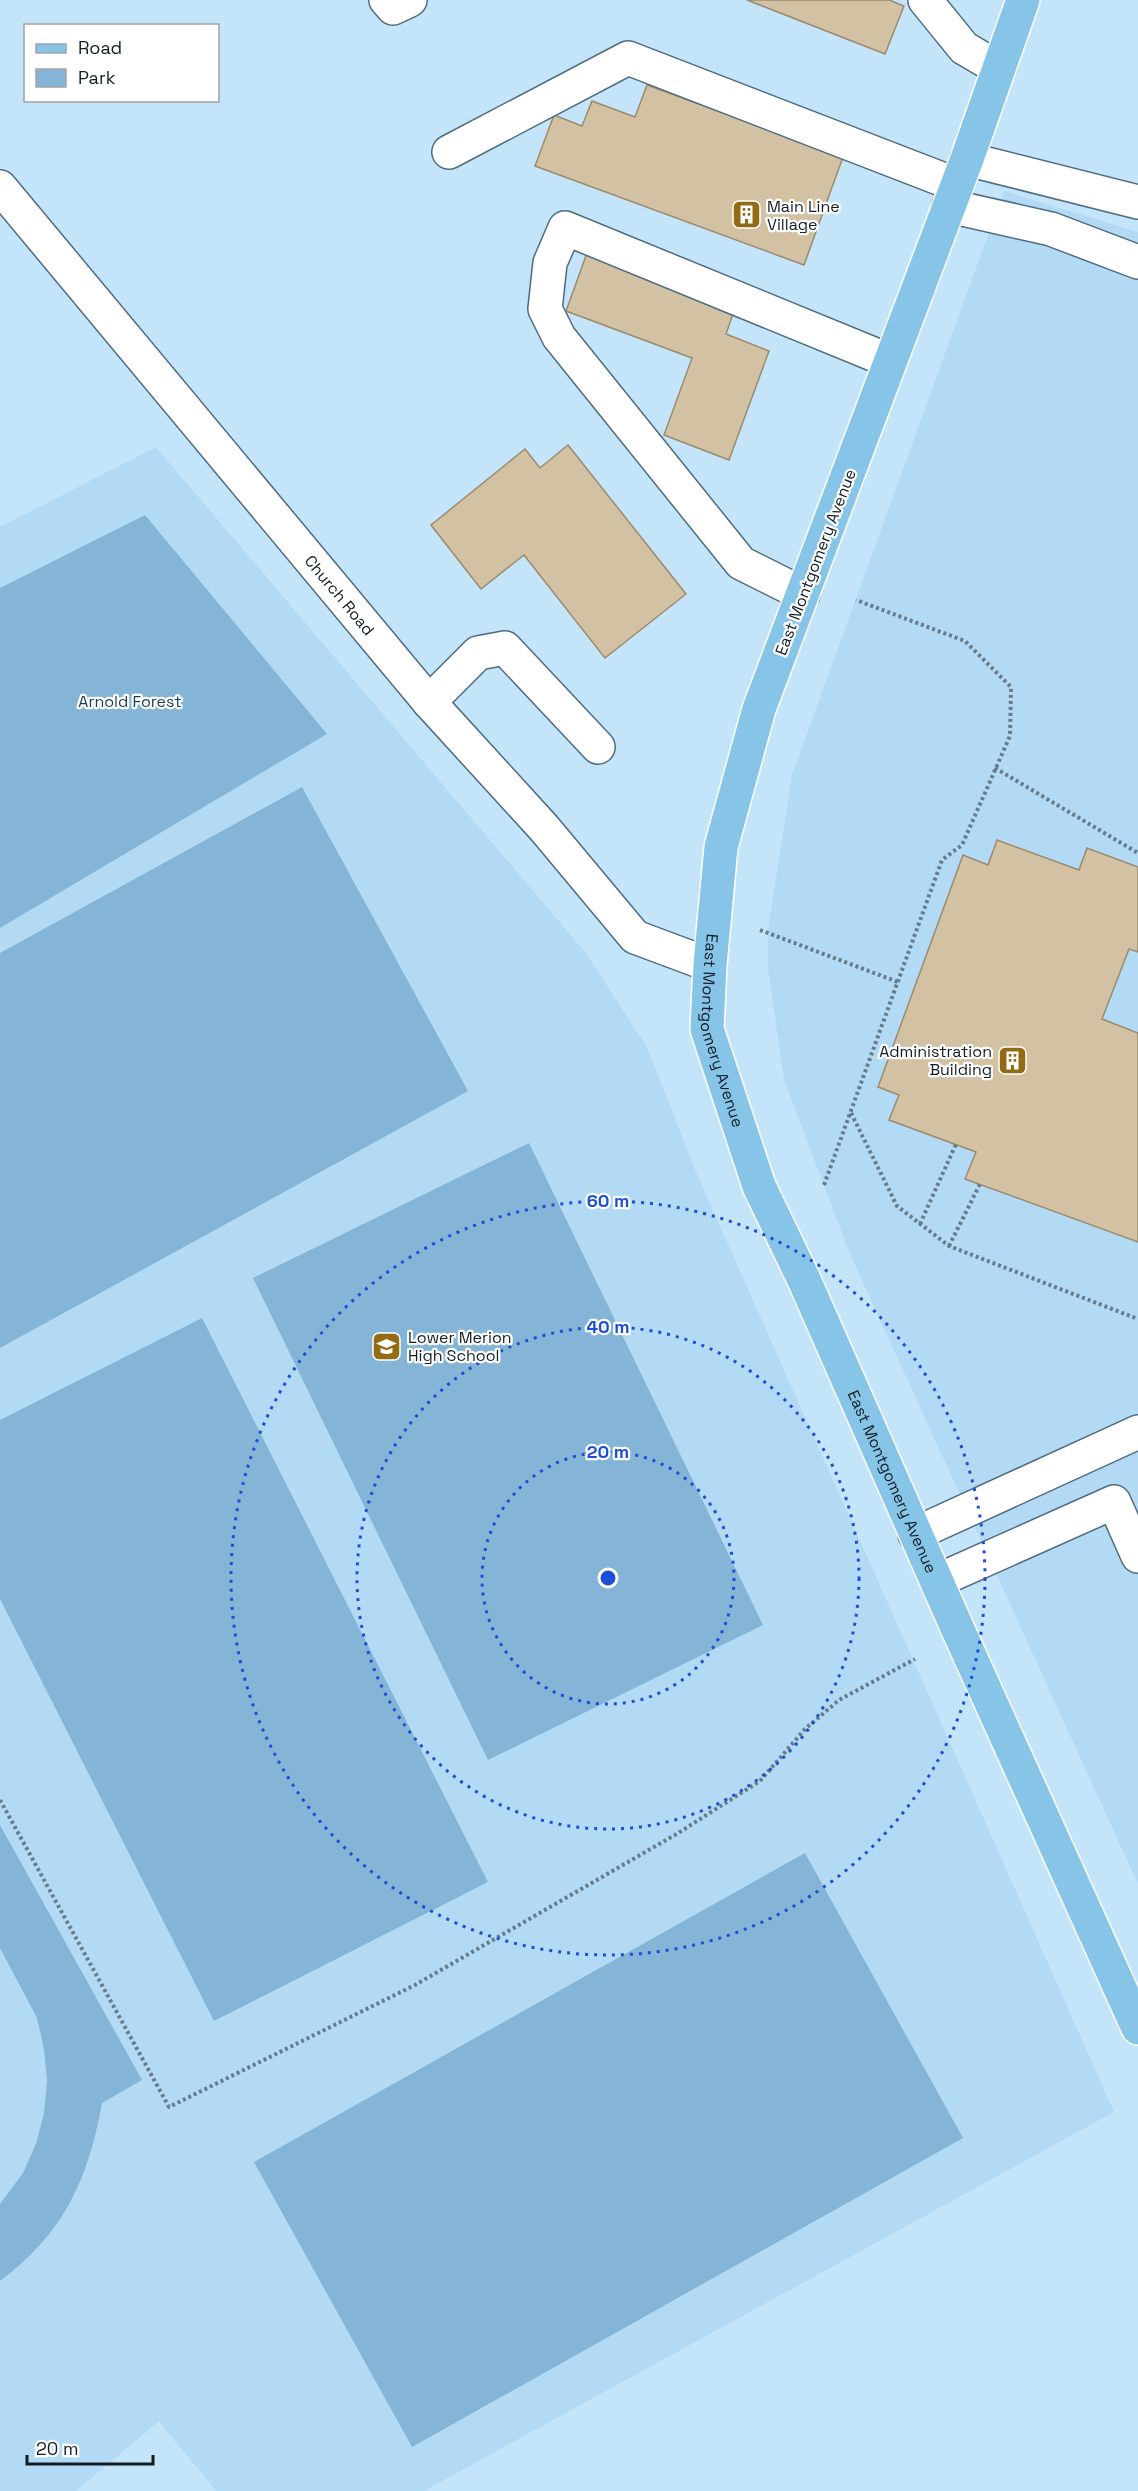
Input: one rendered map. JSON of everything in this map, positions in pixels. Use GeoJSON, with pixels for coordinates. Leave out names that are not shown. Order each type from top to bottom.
{"type":"FeatureCollection","features":[{"type":"Feature","properties":{"kind":"main road","name":"East Montgomery Avenue"},"geometry":{"type":"LineString","coordinates":[[1023,0],[957,183],[759,710],[721,847],[710,965],[707,1029],[759,1186],[805,1282],[915,1534],[1138,2028]]}},
{"type":"Feature","properties":{"kind":"street"},"geometry":{"type":"LineString","coordinates":[[386,0],[393,8],[411,0]]}},
{"type":"Feature","properties":{"kind":"street"},"geometry":{"type":"LineString","coordinates":[[925,0],[964,48],[998,68]]}},
{"type":"Feature","properties":{"kind":"street"},"geometry":{"type":"LineString","coordinates":[[449,152],[628,58],[957,183],[1052,229],[1138,262]]}},
{"type":"Feature","properties":{"kind":"street"},"geometry":{"type":"LineString","coordinates":[[957,183],[1138,202]]}},
{"type":"Feature","properties":{"kind":"street","name":"Church Road"},"geometry":{"type":"LineString","coordinates":[[0,187],[429,702],[544,828],[635,938],[710,965]]}},
{"type":"Feature","properties":{"kind":"street"},"geometry":{"type":"LineString","coordinates":[[803,594],[741,563],[558,337],[545,309],[550,263],[565,228],[890,362]]}},
{"type":"Feature","properties":{"kind":"street"},"geometry":{"type":"LineString","coordinates":[[429,702],[478,653],[505,648],[598,747]]}},
{"type":"Feature","properties":{"kind":"street"},"geometry":{"type":"LineString","coordinates":[[915,1534],[1138,1432]]}},
{"type":"Feature","properties":{"kind":"street"},"geometry":{"type":"LineString","coordinates":[[937,1581],[1114,1502],[1138,1556]]}},
{"type":"Feature","properties":{"kind":"path"},"geometry":{"type":"LineString","coordinates":[[824,1185],[942,860],[962,845],[1010,736],[1011,687],[965,641],[856,600]]}},
{"type":"Feature","properties":{"kind":"path"},"geometry":{"type":"LineString","coordinates":[[995,768],[1138,853]]}},
{"type":"Feature","properties":{"kind":"path"},"geometry":{"type":"LineString","coordinates":[[760,930],[898,982]]}},
{"type":"Feature","properties":{"kind":"path"},"geometry":{"type":"LineString","coordinates":[[850,1112],[897,1206],[949,1246],[1138,1319]]}},
{"type":"Feature","properties":{"kind":"path"},"geometry":{"type":"LineString","coordinates":[[920,1224],[956,1144]]}},
{"type":"Feature","properties":{"kind":"path"},"geometry":{"type":"LineString","coordinates":[[949,1246],[980,1184]]}},
{"type":"Feature","properties":{"kind":"path"},"geometry":{"type":"LineString","coordinates":[[0,1800],[169,2107],[415,1985],[675,1835],[760,1781],[805,1729],[839,1700],[915,1659]]}},
{"type":"Feature","properties":{"kind":"shaded area"},"geometry":{"type":"Polygon","coordinates":[[[1004,191],[1138,232],[1138,1884],[850,1254],[784,1080],[768,968],[768,930],[792,775],[1004,191]]]}},
{"type":"Feature","properties":{"kind":"shaded area","name":"Lower Merion High School"},"geometry":{"type":"Polygon","coordinates":[[[156,447],[585,952],[647,1047],[696,1172],[1114,2112],[424,2491],[216,2491],[159,2421],[76,2491],[0,2491],[0,527],[156,447]]]}},
{"type":"Feature","properties":{"kind":"green space","name":"Arnold Forest"},"geometry":{"type":"Polygon","coordinates":[[[145,515],[327,734],[0,928],[0,588],[145,515]]]}},
{"type":"Feature","properties":{"kind":"green space"},"geometry":{"type":"Polygon","coordinates":[[[302,787],[468,1091],[0,1348],[0,953],[302,787]]]}},
{"type":"Feature","properties":{"kind":"green space"},"geometry":{"type":"Polygon","coordinates":[[[529,1143],[763,1625],[488,1760],[253,1278],[529,1143]]]}},
{"type":"Feature","properties":{"kind":"green space"},"geometry":{"type":"Polygon","coordinates":[[[202,1318],[488,1882],[214,2021],[0,1599],[0,1420],[202,1318]]]}},
{"type":"Feature","properties":{"kind":"green space"},"geometry":{"type":"Polygon","coordinates":[[[0,1825],[142,2080],[102,2103],[89,2157],[70,2203],[41,2244],[0,2281],[0,2204],[23,2173],[36,2144],[44,2113],[47,2081],[44,2049],[37,2018],[0,1948],[0,1825]]]}},
{"type":"Feature","properties":{"kind":"green space"},"geometry":{"type":"Polygon","coordinates":[[[805,1853],[963,2138],[412,2447],[254,2162],[805,1853]]]}},
{"type":"Feature","properties":{"kind":"building"},"geometry":{"type":"Polygon","coordinates":[[[747,0],[889,0],[904,6],[885,54],[747,0]]]}},
{"type":"Feature","properties":{"kind":"building","name":"Main Line Village"},"geometry":{"type":"Polygon","coordinates":[[[647,85],[843,157],[804,265],[535,166],[554,115],[582,126],[592,101],[635,117],[647,85]]]}},
{"type":"Feature","properties":{"kind":"building"},"geometry":{"type":"Polygon","coordinates":[[[587,253],[735,308],[726,334],[769,351],[729,460],[664,435],[692,358],[566,311],[587,253]]]}},
{"type":"Feature","properties":{"kind":"building"},"geometry":{"type":"Polygon","coordinates":[[[568,445],[686,594],[605,658],[524,555],[481,589],[431,525],[525,449],[540,468],[568,445]]]}},
{"type":"Feature","properties":{"kind":"building","name":"Administration Building"},"geometry":{"type":"Polygon","coordinates":[[[997,840],[1079,870],[1087,848],[1138,867],[1138,952],[1129,949],[1102,1019],[1138,1033],[1138,1242],[965,1179],[976,1152],[889,1120],[899,1095],[878,1087],[963,855],[988,865],[997,840]]]}},
{"type":"Feature","properties":{"kind":"place","name":"Main Line Village"},"geometry":{"type":"Point","coordinates":[746,215]}},
{"type":"Feature","properties":{"kind":"place","name":"Administration Building"},"geometry":{"type":"Point","coordinates":[1013,1060]}},
{"type":"Feature","properties":{"kind":"place","name":"Lower Merion High School"},"geometry":{"type":"Point","coordinates":[387,1346]}}]}
